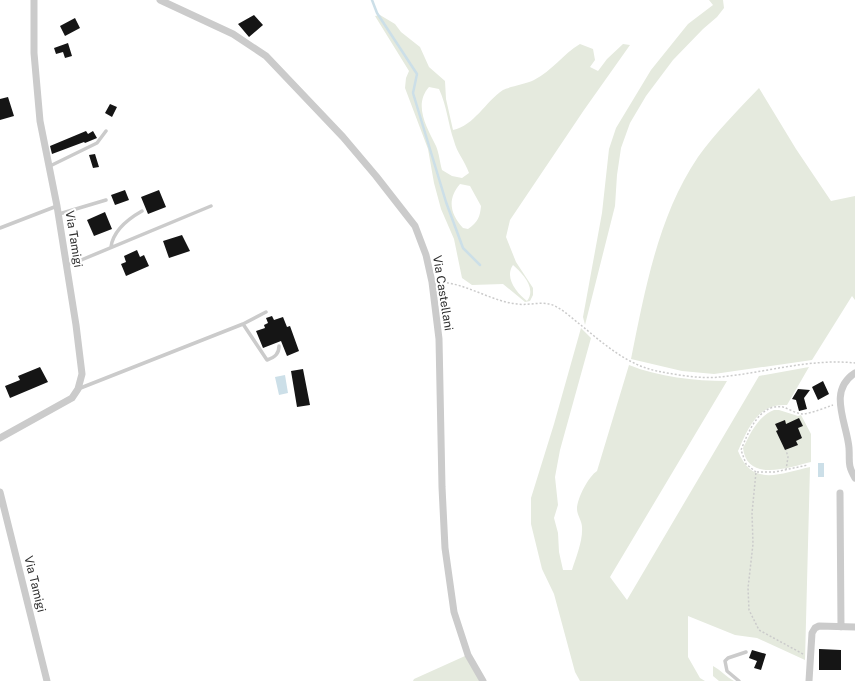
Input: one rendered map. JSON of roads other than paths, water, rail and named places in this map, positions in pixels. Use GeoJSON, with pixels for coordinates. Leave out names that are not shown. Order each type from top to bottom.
{"type":"FeatureCollection","features":[{"type":"Feature","properties":{"kind":"street","name":"Via Tamigi"},"geometry":{"type":"LineString","coordinates":[[34,0],[36,88],[40,121],[57,206],[82,367],[82,374],[78,389]]}},
{"type":"Feature","properties":{"kind":"street","name":"Via Castellani"},"geometry":{"type":"LineString","coordinates":[[160,0],[244,41],[266,56],[294,84],[376,176],[415,226],[426,255],[432,282],[439,339],[442,487],[445,548],[454,612],[468,655],[483,681]]}},
{"type":"Feature","properties":{"kind":"street"},"geometry":{"type":"LineString","coordinates":[[855,373],[843,386],[840,402],[849,448],[848,466],[855,478]]}},
{"type":"Feature","properties":{"kind":"street"},"geometry":{"type":"LineString","coordinates":[[0,438],[72,398],[78,389]]}},
{"type":"Feature","properties":{"kind":"street","name":"Via Tamigi"},"geometry":{"type":"LineString","coordinates":[[0,492],[47,681]]}},
{"type":"Feature","properties":{"kind":"street"},"geometry":{"type":"LineString","coordinates":[[840,493],[841,627]]}},
{"type":"Feature","properties":{"kind":"street"},"geometry":{"type":"LineString","coordinates":[[809,681],[812,633],[815,628],[819,626],[855,627]]}},
{"type":"Feature","properties":{"kind":"lane"},"geometry":{"type":"LineString","coordinates":[[50,166],[97,143],[106,131]]}},
{"type":"Feature","properties":{"kind":"lane"},"geometry":{"type":"LineString","coordinates":[[58,214],[106,200]]}},
{"type":"Feature","properties":{"kind":"lane"},"geometry":{"type":"LineString","coordinates":[[0,228],[57,206]]}},
{"type":"Feature","properties":{"kind":"lane"},"geometry":{"type":"LineString","coordinates":[[66,264],[211,206]]}},
{"type":"Feature","properties":{"kind":"lane"},"geometry":{"type":"LineString","coordinates":[[111,247],[112,241],[119,230],[130,218],[142,211]]}},
{"type":"Feature","properties":{"kind":"lane"},"geometry":{"type":"LineString","coordinates":[[78,389],[84,388],[243,324],[266,312]]}},
{"type":"Feature","properties":{"kind":"lane"},"geometry":{"type":"LineString","coordinates":[[243,324],[267,360],[275,356],[279,351],[279,346]]}},
{"type":"Feature","properties":{"kind":"lane"},"geometry":{"type":"LineString","coordinates":[[739,681],[727,671],[725,661],[728,658],[746,652]]}},
{"type":"Feature","properties":{"kind":"waterway"},"geometry":{"type":"LineString","coordinates":[[372,0],[377,13],[417,74],[413,93],[446,202],[463,248],[480,265]]}}]}
